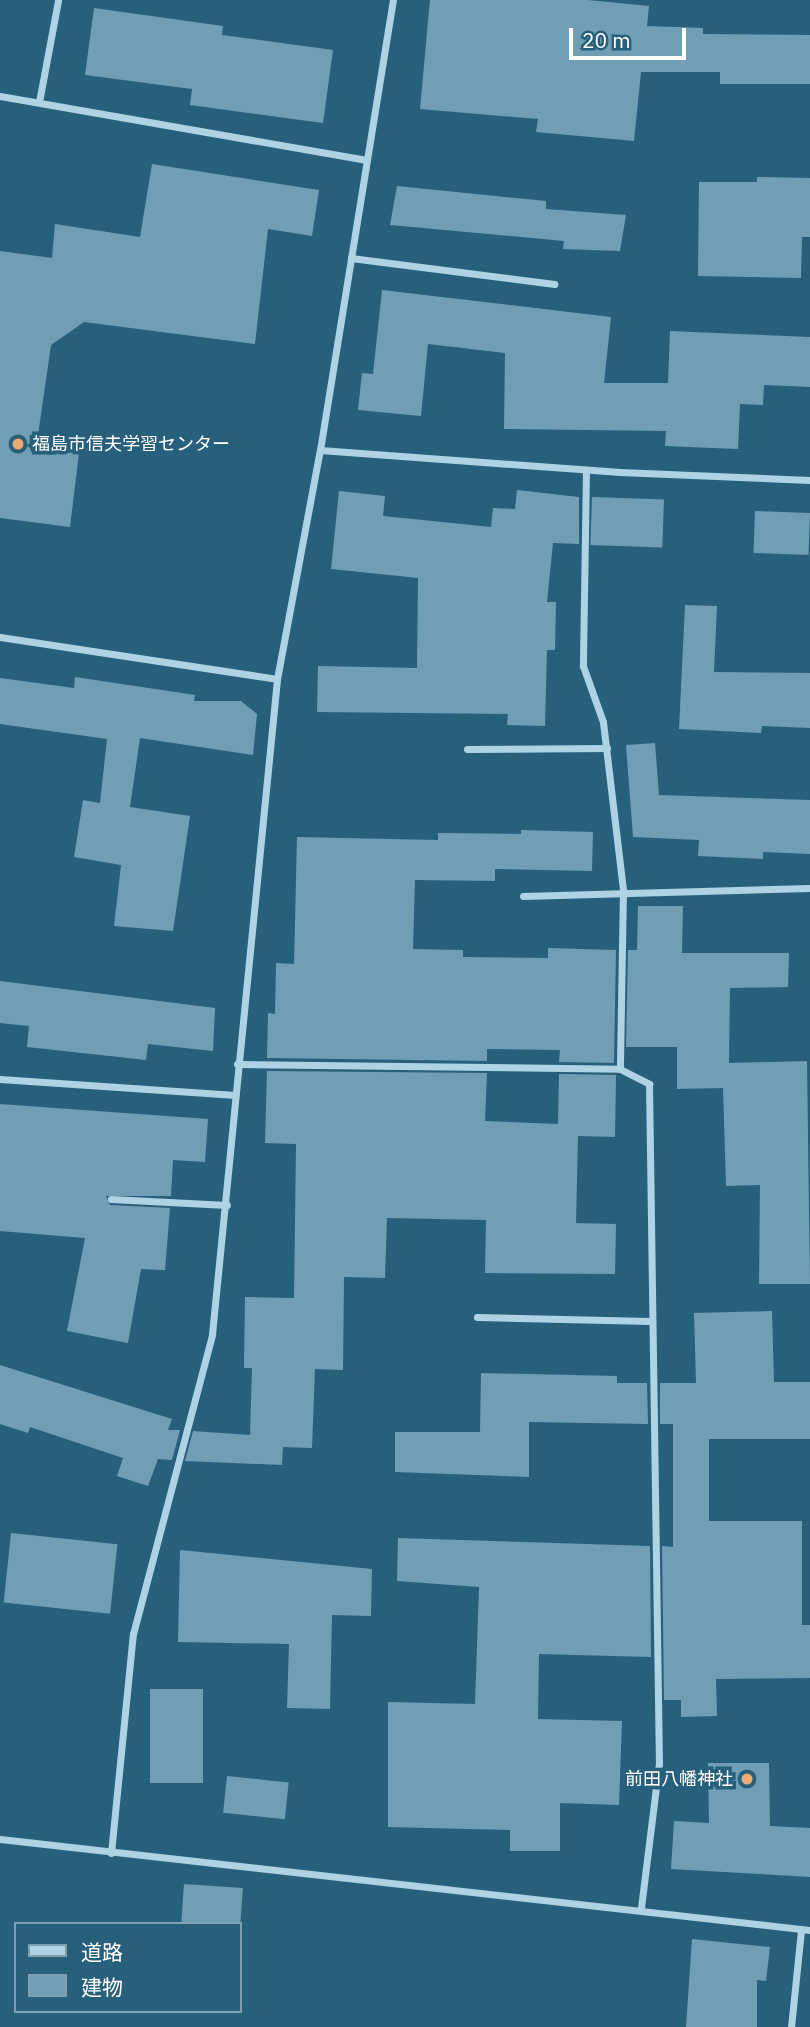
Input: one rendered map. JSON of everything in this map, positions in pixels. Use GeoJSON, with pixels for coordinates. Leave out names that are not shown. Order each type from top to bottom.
{"type":"FeatureCollection","features":[{"type":"Feature","properties":{"kind":"street"},"geometry":{"type":"LineString","coordinates":[[39,102],[58,0]]}},
{"type":"Feature","properties":{"kind":"street"},"geometry":{"type":"LineString","coordinates":[[111,1853],[133,1634],[212,1334],[227,1205],[237,1064],[262,858],[278,679],[320,450],[393,0]]}},
{"type":"Feature","properties":{"kind":"street"},"geometry":{"type":"LineString","coordinates":[[0,96],[365,160]]}},
{"type":"Feature","properties":{"kind":"street"},"geometry":{"type":"LineString","coordinates":[[351,258],[554,285]]}},
{"type":"Feature","properties":{"kind":"street"},"geometry":{"type":"LineString","coordinates":[[320,450],[586,470],[810,480]]}},
{"type":"Feature","properties":{"kind":"street"},"geometry":{"type":"LineString","coordinates":[[586,470],[583,666],[607,747],[623,890],[621,1069]]}},
{"type":"Feature","properties":{"kind":"street"},"geometry":{"type":"LineString","coordinates":[[0,637],[278,679]]}},
{"type":"Feature","properties":{"kind":"street"},"geometry":{"type":"LineString","coordinates":[[467,750],[607,747]]}},
{"type":"Feature","properties":{"kind":"street"},"geometry":{"type":"LineString","coordinates":[[523,896],[623,890],[810,888]]}},
{"type":"Feature","properties":{"kind":"street"},"geometry":{"type":"LineString","coordinates":[[237,1064],[621,1069],[649,1084],[650,1321],[659,1763],[641,1908]]}},
{"type":"Feature","properties":{"kind":"street"},"geometry":{"type":"LineString","coordinates":[[0,1079],[235,1096]]}},
{"type":"Feature","properties":{"kind":"street"},"geometry":{"type":"LineString","coordinates":[[111,1199],[227,1205]]}},
{"type":"Feature","properties":{"kind":"street"},"geometry":{"type":"LineString","coordinates":[[477,1317],[650,1321]]}},
{"type":"Feature","properties":{"kind":"street"},"geometry":{"type":"LineString","coordinates":[[0,1839],[641,1908],[806,1930],[791,2027]]}},
{"type":"Feature","properties":{"kind":"building"},"geometry":{"type":"Polygon","coordinates":[[[430,0],[588,0],[649,6],[647,26],[703,28],[703,34],[810,35],[810,84],[720,84],[720,72],[641,72],[634,141],[536,132],[538,119],[420,109],[430,0]]]}},
{"type":"Feature","properties":{"kind":"building"},"geometry":{"type":"Polygon","coordinates":[[[94,8],[223,26],[222,35],[333,50],[323,123],[190,105],[192,89],[85,75],[94,8]]]}},
{"type":"Feature","properties":{"kind":"building","name":"福島市信夫学習センター"},"geometry":{"type":"Polygon","coordinates":[[[152,164],[319,190],[312,236],[268,229],[255,344],[84,322],[51,345],[36,449],[79,453],[70,527],[0,518],[0,251],[52,258],[55,224],[140,237],[152,164]]]}},
{"type":"Feature","properties":{"kind":"building"},"geometry":{"type":"Polygon","coordinates":[[[757,177],[810,178],[810,237],[802,237],[801,278],[698,276],[699,182],[757,182],[757,177]]]}},
{"type":"Feature","properties":{"kind":"building"},"geometry":{"type":"Polygon","coordinates":[[[397,186],[546,201],[546,209],[626,215],[620,251],[563,249],[564,241],[390,225],[397,186]]]}},
{"type":"Feature","properties":{"kind":"building"},"geometry":{"type":"Polygon","coordinates":[[[382,290],[611,317],[604,383],[668,383],[670,331],[810,337],[810,387],[764,385],[763,405],[740,404],[738,449],[665,446],[666,431],[504,429],[505,353],[428,344],[421,416],[358,410],[362,373],[373,374],[382,290]]]}},
{"type":"Feature","properties":{"kind":"building"},"geometry":{"type":"Polygon","coordinates":[[[517,490],[579,497],[579,544],[553,543],[547,602],[556,602],[555,650],[547,650],[545,726],[507,725],[508,714],[317,712],[318,666],[417,668],[418,578],[331,569],[339,491],[385,496],[383,516],[491,527],[493,508],[515,509],[517,490]]]}},
{"type":"Feature","properties":{"kind":"building"},"geometry":{"type":"Polygon","coordinates":[[[592,497],[664,500],[662,547],[590,545],[592,497]]]}},
{"type":"Feature","properties":{"kind":"building"},"geometry":{"type":"Polygon","coordinates":[[[755,511],[810,513],[809,555],[754,553],[755,511]]]}},
{"type":"Feature","properties":{"kind":"building"},"geometry":{"type":"Polygon","coordinates":[[[685,605],[717,606],[714,672],[810,673],[810,728],[762,726],[761,733],[679,729],[685,605]]]}},
{"type":"Feature","properties":{"kind":"building"},"geometry":{"type":"Polygon","coordinates":[[[75,677],[195,695],[194,701],[241,701],[257,714],[253,755],[140,738],[130,807],[190,816],[173,931],[114,926],[121,865],[74,857],[83,800],[100,803],[107,739],[0,724],[0,678],[74,688],[75,677]]]}},
{"type":"Feature","properties":{"kind":"building"},"geometry":{"type":"Polygon","coordinates":[[[655,743],[659,795],[810,800],[810,854],[763,852],[763,859],[698,856],[699,840],[633,837],[626,745],[655,743]]]}},
{"type":"Feature","properties":{"kind":"building"},"geometry":{"type":"Polygon","coordinates":[[[521,830],[593,832],[592,871],[495,869],[495,881],[415,880],[413,949],[463,950],[463,957],[548,958],[548,948],[616,950],[614,1063],[559,1062],[560,1050],[487,1049],[487,1061],[267,1058],[268,1013],[275,1014],[276,963],[294,964],[297,837],[438,840],[438,833],[521,834],[521,830]]]}},
{"type":"Feature","properties":{"kind":"building"},"geometry":{"type":"Polygon","coordinates":[[[638,906],[683,906],[682,953],[789,953],[788,987],[730,988],[729,1063],[807,1061],[810,1284],[759,1284],[760,1185],[726,1186],[723,1088],[677,1089],[677,1047],[626,1047],[628,950],[637,950],[638,906]]]}},
{"type":"Feature","properties":{"kind":"building"},"geometry":{"type":"Polygon","coordinates":[[[0,981],[215,1008],[213,1051],[148,1044],[146,1060],[27,1047],[29,1026],[0,1023],[0,981]]]}},
{"type":"Feature","properties":{"kind":"building"},"geometry":{"type":"Polygon","coordinates":[[[267,1071],[487,1073],[485,1121],[558,1124],[559,1074],[616,1075],[615,1137],[578,1136],[576,1223],[616,1224],[615,1274],[485,1273],[486,1220],[387,1218],[385,1278],[344,1277],[343,1370],[315,1369],[312,1448],[283,1447],[282,1465],[185,1461],[193,1431],[250,1435],[252,1368],[244,1368],[245,1297],[294,1298],[296,1144],[265,1143],[267,1071]]]}},
{"type":"Feature","properties":{"kind":"building"},"geometry":{"type":"Polygon","coordinates":[[[0,1104],[208,1119],[205,1162],[173,1160],[171,1196],[106,1196],[110,1205],[170,1208],[165,1270],[141,1269],[128,1343],[67,1331],[85,1238],[0,1231],[0,1104]]]}},
{"type":"Feature","properties":{"kind":"building"},"geometry":{"type":"Polygon","coordinates":[[[772,1311],[774,1382],[810,1382],[810,1439],[709,1439],[709,1521],[802,1521],[802,1625],[810,1625],[810,1678],[716,1679],[717,1716],[681,1717],[681,1700],[664,1700],[662,1546],[673,1547],[673,1424],[660,1424],[660,1383],[696,1383],[694,1313],[772,1311]]]}},
{"type":"Feature","properties":{"kind":"building"},"geometry":{"type":"Polygon","coordinates":[[[0,1365],[172,1419],[168,1430],[180,1430],[172,1460],[158,1459],[148,1486],[117,1476],[123,1458],[30,1427],[28,1433],[0,1424],[0,1365]]]}},
{"type":"Feature","properties":{"kind":"building"},"geometry":{"type":"Polygon","coordinates":[[[481,1373],[617,1376],[617,1383],[647,1383],[648,1424],[529,1422],[529,1477],[395,1472],[395,1432],[480,1432],[481,1373]]]}},
{"type":"Feature","properties":{"kind":"building"},"geometry":{"type":"Polygon","coordinates":[[[11,1533],[117,1544],[110,1614],[4,1603],[11,1533]]]}},
{"type":"Feature","properties":{"kind":"building"},"geometry":{"type":"Polygon","coordinates":[[[398,1538],[650,1546],[651,1657],[539,1654],[538,1719],[622,1721],[619,1805],[560,1803],[560,1851],[510,1851],[510,1830],[388,1827],[388,1702],[475,1704],[479,1587],[397,1581],[398,1538]]]}},
{"type":"Feature","properties":{"kind":"building"},"geometry":{"type":"Polygon","coordinates":[[[180,1550],[372,1569],[371,1616],[332,1615],[330,1709],[287,1708],[289,1644],[178,1642],[180,1550]]]}},
{"type":"Feature","properties":{"kind":"building"},"geometry":{"type":"Polygon","coordinates":[[[150,1689],[203,1689],[203,1783],[150,1783],[150,1689]]]}},
{"type":"Feature","properties":{"kind":"building"},"geometry":{"type":"Polygon","coordinates":[[[708,1763],[769,1763],[770,1826],[810,1828],[810,1877],[671,1869],[674,1821],[709,1823],[708,1763]]]}},
{"type":"Feature","properties":{"kind":"building"},"geometry":{"type":"Polygon","coordinates":[[[227,1776],[289,1782],[285,1819],[223,1813],[227,1776]]]}},
{"type":"Feature","properties":{"kind":"building"},"geometry":{"type":"Polygon","coordinates":[[[184,1884],[243,1888],[240,1922],[181,1922],[184,1884]]]}},
{"type":"Feature","properties":{"kind":"building"},"geometry":{"type":"Polygon","coordinates":[[[692,1939],[770,1947],[766,1981],[757,1980],[757,2027],[686,2027],[692,1939]]]}},
{"type":"Feature","properties":{"kind":"place","name":"福島市信夫学習センター"},"geometry":{"type":"Point","coordinates":[18,444]}},
{"type":"Feature","properties":{"kind":"place","name":"前田八幡神社"},"geometry":{"type":"Point","coordinates":[747,1779]}}]}
